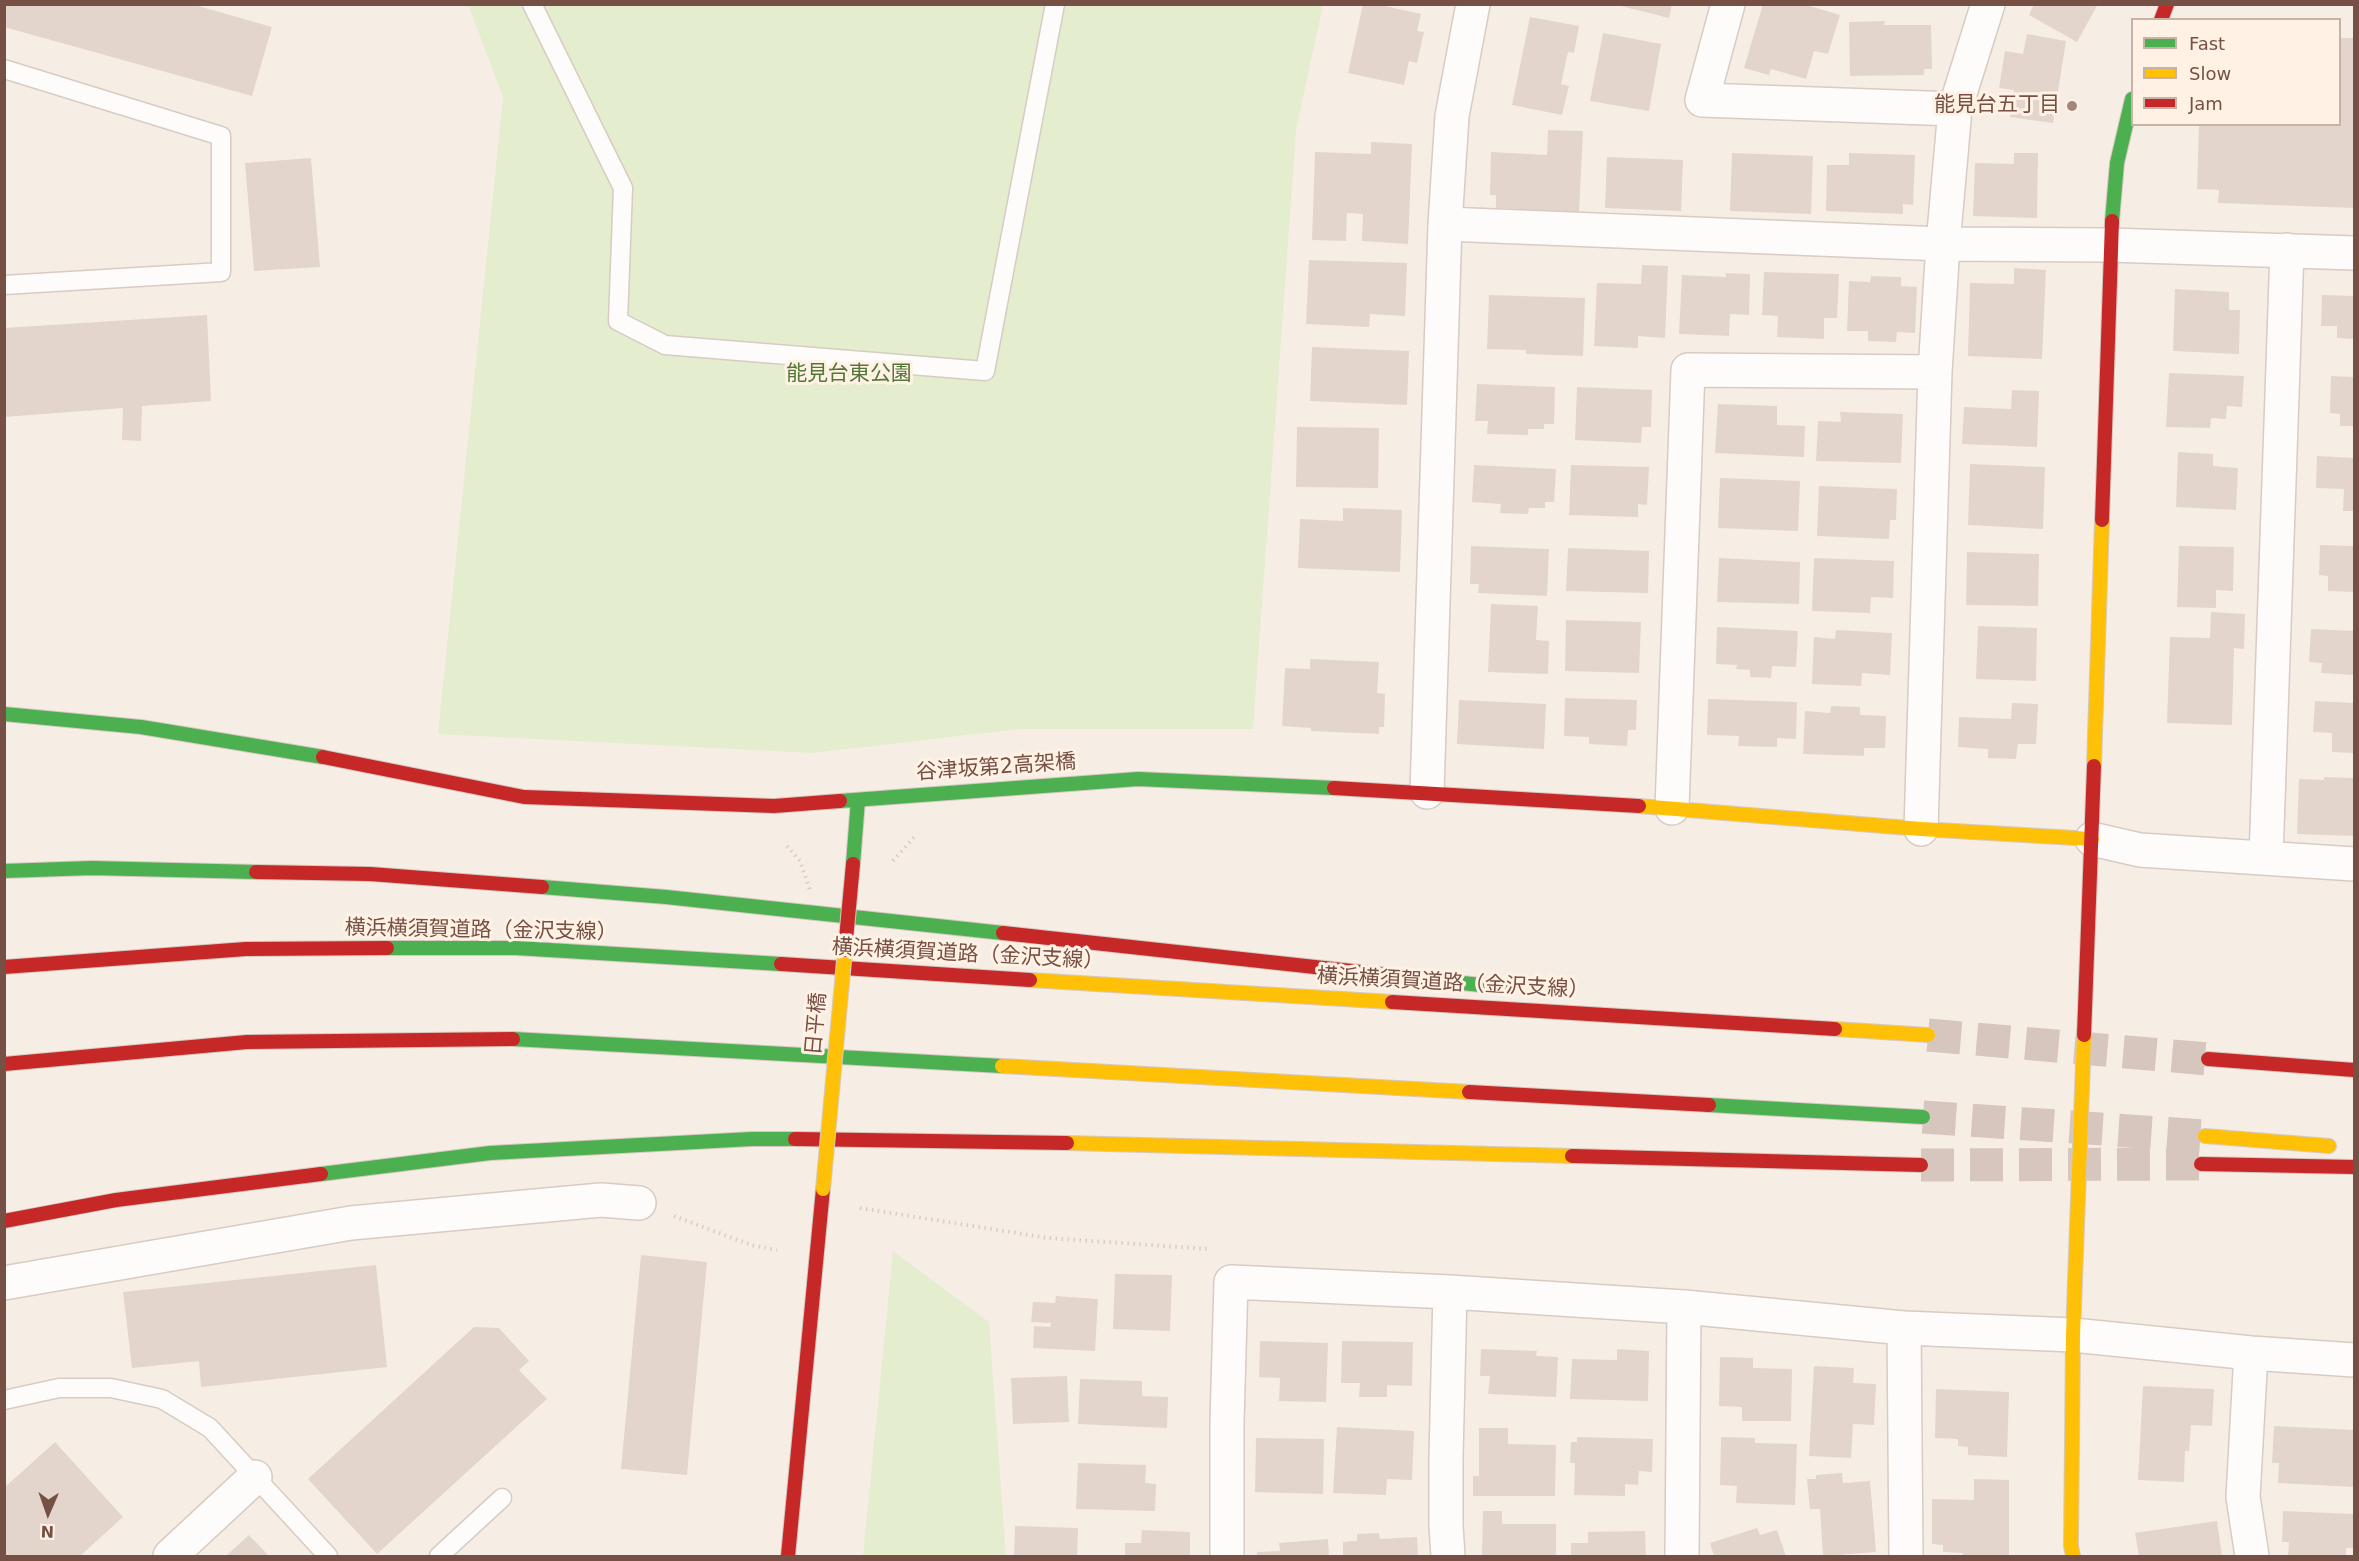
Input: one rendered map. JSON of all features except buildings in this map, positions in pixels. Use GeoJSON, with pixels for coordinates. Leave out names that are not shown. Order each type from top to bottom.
{"type":"FeatureCollection","features":[{"type":"Feature","properties":{"kind":"main road"},"geometry":{"type":"LineString","coordinates":[[2073,1557],[2071,1546],[2073,1335],[2092,839],[2110,245],[2117,163],[2131,107]]}},
{"type":"Feature","properties":{"kind":"main road","name":"谷津坂第2高架橋"},"geometry":{"type":"LineString","coordinates":[[4,714],[141,727],[281,749],[524,797],[774,806],[1138,779],[1427,792],[1672,808],[1921,829],[2092,839]]}},
{"type":"Feature","properties":{"kind":"main road","name":"日平橋"},"geometry":{"type":"LineString","coordinates":[[788,1557],[858,800]]}},
{"type":"Feature","properties":{"kind":"main road"},"geometry":{"type":"LineString","coordinates":[[4,871],[92,868],[370,874],[666,897],[1526,990]]}},
{"type":"Feature","properties":{"kind":"main road","name":"横浜横須賀道路（金沢支線）"},"geometry":{"type":"LineString","coordinates":[[4,967],[246,950],[516,948],[1928,1035]]}},
{"type":"Feature","properties":{"kind":"main road"},"geometry":{"type":"LineString","coordinates":[[1631,1003],[1865,1030]]}},
{"type":"Feature","properties":{"kind":"main road"},"geometry":{"type":"LineString","coordinates":[[4,1064],[247,1042],[526,1039],[1923,1117]]}},
{"type":"Feature","properties":{"kind":"main road"},"geometry":{"type":"LineString","coordinates":[[2208,1059],[2355,1070]]}},
{"type":"Feature","properties":{"kind":"main road"},"geometry":{"type":"LineString","coordinates":[[2205,1136],[2343,1148]]}},
{"type":"Feature","properties":{"kind":"main road"},"geometry":{"type":"LineString","coordinates":[[4,1221],[116,1200],[490,1153],[752,1139],[1036,1142],[1921,1165]]}},
{"type":"Feature","properties":{"kind":"main road"},"geometry":{"type":"LineString","coordinates":[[2201,1164],[2355,1167]]}},
{"type":"Feature","properties":{"kind":"street"},"geometry":{"type":"LineString","coordinates":[[1427,792],[1445,224],[1452,116],[1473,4]]}},
{"type":"Feature","properties":{"kind":"street"},"geometry":{"type":"LineString","coordinates":[[1728,4],[1702,100],[1955,109]]}},
{"type":"Feature","properties":{"kind":"street"},"geometry":{"type":"LineString","coordinates":[[1921,829],[1935,372],[1943,244],[1955,109],[1988,4]]}},
{"type":"Feature","properties":{"kind":"street"},"geometry":{"type":"LineString","coordinates":[[1445,224],[1943,244],[2110,245],[2355,253]]}},
{"type":"Feature","properties":{"kind":"street"},"geometry":{"type":"LineString","coordinates":[[2266,858],[2288,250]]}},
{"type":"Feature","properties":{"kind":"street"},"geometry":{"type":"LineString","coordinates":[[1672,808],[1688,370],[1935,372]]}},
{"type":"Feature","properties":{"kind":"street"},"geometry":{"type":"LineString","coordinates":[[2092,839],[2140,850],[2355,864]]}},
{"type":"Feature","properties":{"kind":"street"},"geometry":{"type":"LineString","coordinates":[[4,1283],[351,1223],[601,1200],[639,1203]]}},
{"type":"Feature","properties":{"kind":"street"},"geometry":{"type":"LineString","coordinates":[[1227,1557],[1227,1422],[1231,1282],[1450,1292],[1684,1307],[1904,1328],[2073,1335],[2251,1353],[2355,1360]]}},
{"type":"Feature","properties":{"kind":"street"},"geometry":{"type":"LineString","coordinates":[[1448,1557],[1446,1457],[1450,1292]]}},
{"type":"Feature","properties":{"kind":"street"},"geometry":{"type":"LineString","coordinates":[[1682,1557],[1684,1307]]}},
{"type":"Feature","properties":{"kind":"street"},"geometry":{"type":"LineString","coordinates":[[1904,1328],[1906,1557]]}},
{"type":"Feature","properties":{"kind":"street"},"geometry":{"type":"LineString","coordinates":[[2251,1353],[2243,1497],[2252,1557]]}},
{"type":"Feature","properties":{"kind":"street"},"geometry":{"type":"LineString","coordinates":[[170,1557],[255,1477]]}},
{"type":"Feature","properties":{"kind":"lane"},"geometry":{"type":"LineString","coordinates":[[532,4],[623,188],[618,321],[665,345],[985,371],[1055,4]]}},
{"type":"Feature","properties":{"kind":"lane"},"geometry":{"type":"LineString","coordinates":[[4,69],[221,136],[222,272],[4,285]]}},
{"type":"Feature","properties":{"kind":"lane"},"geometry":{"type":"LineString","coordinates":[[4,1400],[59,1388],[111,1388],[162,1399],[210,1428],[328,1557]]}},
{"type":"Feature","properties":{"kind":"lane"},"geometry":{"type":"LineString","coordinates":[[439,1557],[502,1498]]}},
{"type":"Feature","properties":{"kind":"path"},"geometry":{"type":"LineString","coordinates":[[893,861],[916,835]]}},
{"type":"Feature","properties":{"kind":"path"},"geometry":{"type":"LineString","coordinates":[[639,1203],[751,1245],[781,1250]]}},
{"type":"Feature","properties":{"kind":"path"},"geometry":{"type":"LineString","coordinates":[[855,1207],[1048,1238],[1216,1250],[1231,1282]]}},
{"type":"Feature","properties":{"kind":"green space","name":"能見台東公園"},"geometry":{"type":"Polygon","coordinates":[[[468,5],[1323,5],[1296,130],[1253,729],[1019,729],[813,753],[438,734],[503,97],[468,5]]]}},
{"type":"Feature","properties":{"kind":"green space"},"geometry":{"type":"Polygon","coordinates":[[[893,1251],[989,1322],[1006,1556],[863,1556],[893,1251]]]}},
{"type":"Feature","properties":{"kind":"tunnel"},"geometry":{"type":"LineString","coordinates":[[1928,1035],[2208,1059]]}},
{"type":"Feature","properties":{"kind":"tunnel"},"geometry":{"type":"LineString","coordinates":[[1923,1117],[2205,1136]]}},
{"type":"Feature","properties":{"kind":"tunnel"},"geometry":{"type":"LineString","coordinates":[[1921,1165],[2201,1164]]}},
{"type":"Feature","properties":{"kind":"traffic: fast"},"geometry":{"type":"LineString","coordinates":[[2112,221],[2117,163],[2131,103]]}},
{"type":"Feature","properties":{"kind":"traffic: fast"},"geometry":{"type":"LineString","coordinates":[[4,714],[141,727],[323,757]]}},
{"type":"Feature","properties":{"kind":"traffic: fast"},"geometry":{"type":"LineString","coordinates":[[840,801],[1138,779],[1334,788]]}},
{"type":"Feature","properties":{"kind":"traffic: fast"},"geometry":{"type":"LineString","coordinates":[[853,864],[858,800]]}},
{"type":"Feature","properties":{"kind":"traffic: fast"},"geometry":{"type":"LineString","coordinates":[[4,871],[92,868],[256,872]]}},
{"type":"Feature","properties":{"kind":"traffic: fast"},"geometry":{"type":"LineString","coordinates":[[542,887],[666,897],[1003,933]]}},
{"type":"Feature","properties":{"kind":"traffic: fast"},"geometry":{"type":"LineString","coordinates":[[387,948],[516,948],[781,964]]}},
{"type":"Feature","properties":{"kind":"traffic: fast"},"geometry":{"type":"LineString","coordinates":[[1434,980],[1509,988]]}},
{"type":"Feature","properties":{"kind":"traffic: fast"},"geometry":{"type":"LineString","coordinates":[[513,1039],[1002,1066]]}},
{"type":"Feature","properties":{"kind":"traffic: fast"},"geometry":{"type":"LineString","coordinates":[[1709,1105],[1923,1117]]}},
{"type":"Feature","properties":{"kind":"traffic: fast"},"geometry":{"type":"LineString","coordinates":[[321,1174],[490,1153],[752,1139],[795,1139]]}},
{"type":"Feature","properties":{"kind":"traffic: slow"},"geometry":{"type":"LineString","coordinates":[[2094,766],[2102,520]]}},
{"type":"Feature","properties":{"kind":"traffic: slow"},"geometry":{"type":"LineString","coordinates":[[1639,806],[1921,829],[2092,839]]}},
{"type":"Feature","properties":{"kind":"traffic: slow"},"geometry":{"type":"LineString","coordinates":[[823,1189],[845,950]]}},
{"type":"Feature","properties":{"kind":"traffic: slow"},"geometry":{"type":"LineString","coordinates":[[1030,980],[1392,1002]]}},
{"type":"Feature","properties":{"kind":"traffic: slow"},"geometry":{"type":"LineString","coordinates":[[1835,1029],[1928,1035]]}},
{"type":"Feature","properties":{"kind":"traffic: slow"},"geometry":{"type":"LineString","coordinates":[[2073,1556],[2071,1546],[2073,1335],[2084,1035]]}},
{"type":"Feature","properties":{"kind":"traffic: slow"},"geometry":{"type":"LineString","coordinates":[[1002,1066],[1469,1092]]}},
{"type":"Feature","properties":{"kind":"traffic: slow"},"geometry":{"type":"LineString","coordinates":[[2205,1136],[2329,1146]]}},
{"type":"Feature","properties":{"kind":"traffic: slow"},"geometry":{"type":"LineString","coordinates":[[1067,1143],[1572,1156]]}},
{"type":"Feature","properties":{"kind":"traffic: jam"},"geometry":{"type":"LineString","coordinates":[[2162,18],[2167,4]]}},
{"type":"Feature","properties":{"kind":"traffic: jam"},"geometry":{"type":"LineString","coordinates":[[2102,520],[2112,221]]}},
{"type":"Feature","properties":{"kind":"traffic: jam"},"geometry":{"type":"LineString","coordinates":[[323,757],[524,797],[774,806],[840,801]]}},
{"type":"Feature","properties":{"kind":"traffic: jam"},"geometry":{"type":"LineString","coordinates":[[2084,1035],[2094,766]]}},
{"type":"Feature","properties":{"kind":"traffic: jam"},"geometry":{"type":"LineString","coordinates":[[1334,788],[1639,806]]}},
{"type":"Feature","properties":{"kind":"traffic: jam"},"geometry":{"type":"LineString","coordinates":[[845,950],[853,864]]}},
{"type":"Feature","properties":{"kind":"traffic: jam"},"geometry":{"type":"LineString","coordinates":[[256,872],[370,874],[542,887]]}},
{"type":"Feature","properties":{"kind":"traffic: jam"},"geometry":{"type":"LineString","coordinates":[[1003,933],[1434,980]]}},
{"type":"Feature","properties":{"kind":"traffic: jam"},"geometry":{"type":"LineString","coordinates":[[4,967],[246,949],[387,948]]}},
{"type":"Feature","properties":{"kind":"traffic: jam"},"geometry":{"type":"LineString","coordinates":[[781,964],[1030,980]]}},
{"type":"Feature","properties":{"kind":"traffic: jam"},"geometry":{"type":"LineString","coordinates":[[1392,1002],[1835,1029]]}},
{"type":"Feature","properties":{"kind":"traffic: jam"},"geometry":{"type":"LineString","coordinates":[[4,1064],[247,1042],[513,1039]]}},
{"type":"Feature","properties":{"kind":"traffic: jam"},"geometry":{"type":"LineString","coordinates":[[2208,1059],[2354,1070]]}},
{"type":"Feature","properties":{"kind":"traffic: jam"},"geometry":{"type":"LineString","coordinates":[[1469,1092],[1709,1105]]}},
{"type":"Feature","properties":{"kind":"traffic: jam"},"geometry":{"type":"LineString","coordinates":[[795,1139],[1067,1143]]}},
{"type":"Feature","properties":{"kind":"traffic: jam"},"geometry":{"type":"LineString","coordinates":[[1572,1156],[1921,1165]]}},
{"type":"Feature","properties":{"kind":"traffic: jam"},"geometry":{"type":"LineString","coordinates":[[2201,1164],[2354,1167]]}},
{"type":"Feature","properties":{"kind":"traffic: jam"},"geometry":{"type":"LineString","coordinates":[[4,1221],[116,1200],[321,1174]]}},
{"type":"Feature","properties":{"kind":"traffic: jam"},"geometry":{"type":"LineString","coordinates":[[788,1556],[823,1189]]}},
{"type":"Feature","properties":{"kind":"place","name":"能見台五丁目"},"geometry":{"type":"Point","coordinates":[2072,106]}}]}
